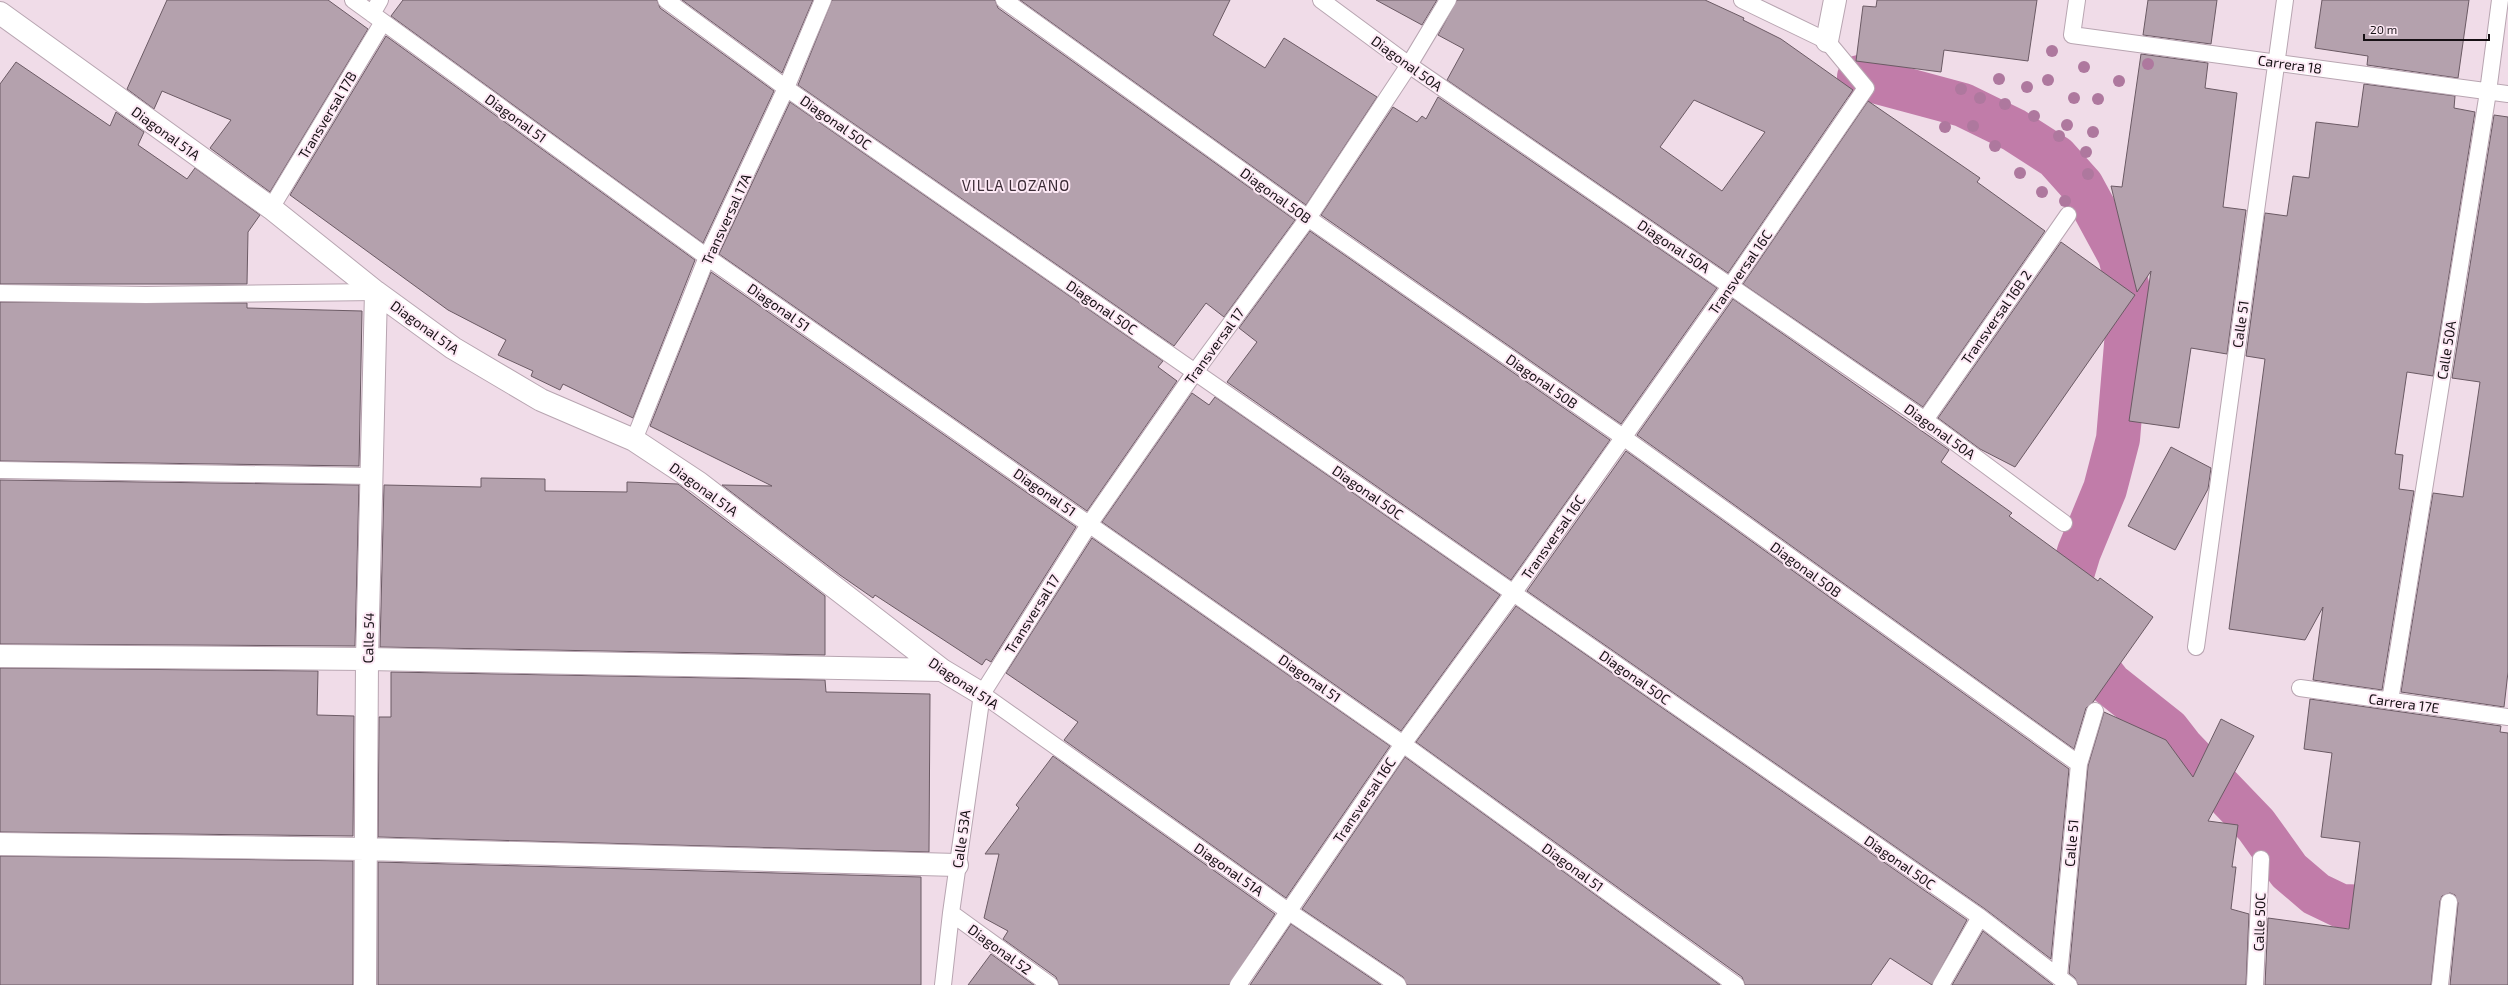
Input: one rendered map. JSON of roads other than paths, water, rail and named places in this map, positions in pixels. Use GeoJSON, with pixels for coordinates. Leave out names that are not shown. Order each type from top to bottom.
{"type":"FeatureCollection","features":[{"type":"Feature","properties":{"kind":"street"},"geometry":{"type":"LineString","coordinates":[[1827,41],[1835,0]]}},
{"type":"Feature","properties":{"kind":"street","name":"Diagonal 51A"},"geometry":{"type":"LineString","coordinates":[[0,13],[271,208],[376,292],[453,348],[508,382],[541,400],[634,440],[699,483],[942,670],[982,694]]}},
{"type":"Feature","properties":{"kind":"street","name":"Calle 54"},"geometry":{"type":"LineString","coordinates":[[365,985],[364,849],[367,659],[376,292]]}},
{"type":"Feature","properties":{"kind":"street"},"geometry":{"type":"LineString","coordinates":[[0,656],[367,659],[942,670]]}},
{"type":"Feature","properties":{"kind":"street"},"geometry":{"type":"LineString","coordinates":[[0,844],[364,849],[957,864]]}},
{"type":"Feature","properties":{"kind":"lane","name":"Diagonal 51"},"geometry":{"type":"LineString","coordinates":[[353,0],[707,257],[1403,744],[1736,985]]}},
{"type":"Feature","properties":{"kind":"lane","name":"Transversal 17B"},"geometry":{"type":"LineString","coordinates":[[271,208],[378,18],[380,0]]}},
{"type":"Feature","properties":{"kind":"lane","name":"Diagonal 50C"},"geometry":{"type":"LineString","coordinates":[[666,0],[786,88],[1980,917],[2064,981]]}},
{"type":"Feature","properties":{"kind":"lane","name":"Transversal 17A"},"geometry":{"type":"LineString","coordinates":[[634,440],[707,257],[786,88],[823,0]]}},
{"type":"Feature","properties":{"kind":"lane","name":"Diagonal 50B"},"geometry":{"type":"LineString","coordinates":[[1004,0],[1308,218],[1623,437],[2079,764]]}},
{"type":"Feature","properties":{"kind":"lane","name":"Diagonal 50A"},"geometry":{"type":"LineString","coordinates":[[1321,0],[1409,65],[1731,285],[1925,420],[2064,523]]}},
{"type":"Feature","properties":{"kind":"lane","name":"Transversal 17"},"geometry":{"type":"LineString","coordinates":[[982,694],[1090,524],[1195,372],[1308,218],[1409,65],[1448,0]]}},
{"type":"Feature","properties":{"kind":"lane"},"geometry":{"type":"LineString","coordinates":[[1742,0],[1827,41]]}},
{"type":"Feature","properties":{"kind":"lane","name":"Carrera 18"},"geometry":{"type":"LineString","coordinates":[[2077,0],[2072,35],[2508,94]]}},
{"type":"Feature","properties":{"kind":"lane","name":"Calle 51"},"geometry":{"type":"LineString","coordinates":[[2196,647],[2285,0]]}},
{"type":"Feature","properties":{"kind":"lane","name":"Calle 50A"},"geometry":{"type":"LineString","coordinates":[[2390,701],[2488,92],[2500,0]]}},
{"type":"Feature","properties":{"kind":"lane","name":"Transversal 16C"},"geometry":{"type":"LineString","coordinates":[[1238,985],[1403,744],[1514,592],[1731,285],[1866,88],[1827,41]]}},
{"type":"Feature","properties":{"kind":"lane","name":"Transversal 16B 2"},"geometry":{"type":"LineString","coordinates":[[1925,420],[2068,215]]}},
{"type":"Feature","properties":{"kind":"lane"},"geometry":{"type":"LineString","coordinates":[[0,293],[146,295],[376,292]]}},
{"type":"Feature","properties":{"kind":"lane"},"geometry":{"type":"LineString","coordinates":[[0,470],[371,476]]}},
{"type":"Feature","properties":{"kind":"lane","name":"Carrera 17E"},"geometry":{"type":"LineString","coordinates":[[2300,688],[2508,717]]}},
{"type":"Feature","properties":{"kind":"lane","name":"Calle 53A"},"geometry":{"type":"LineString","coordinates":[[943,985],[957,864],[982,694]]}},
{"type":"Feature","properties":{"kind":"lane","name":"Diagonal 51A"},"geometry":{"type":"LineString","coordinates":[[982,694],[1288,911],[1398,985]]}},
{"type":"Feature","properties":{"kind":"lane","name":"Calle 51"},"geometry":{"type":"LineString","coordinates":[[2064,981],[2079,764],[2095,711]]}},
{"type":"Feature","properties":{"kind":"lane","name":"Calle 50C"},"geometry":{"type":"LineString","coordinates":[[2255,985],[2261,859]]}},
{"type":"Feature","properties":{"kind":"lane"},"geometry":{"type":"LineString","coordinates":[[2440,985],[2449,902]]}},
{"type":"Feature","properties":{"kind":"lane","name":"Diagonal 52"},"geometry":{"type":"LineString","coordinates":[[951,913],[1050,985]]}},
{"type":"Feature","properties":{"kind":"lane"},"geometry":{"type":"LineString","coordinates":[[1941,985],[1980,917]]}},
{"type":"Feature","properties":{"kind":"waterway"},"geometry":{"type":"LineString","coordinates":[[1859,77],[1963,105],[2014,130],[2056,157],[2082,186],[2120,256],[2130,297],[2118,439],[2105,489],[2079,552],[2068,588],[2067,611],[2075,637],[2110,684],[2168,730],[2182,748],[2256,825],[2289,871],[2316,894],[2341,906],[2373,907],[2415,901],[2450,890],[2474,887],[2508,890]]}},
{"type":"Feature","properties":{"kind":"district","name":"VILLA LOZANO"},"geometry":{"type":"Point","coordinates":[1016,185]}}]}
